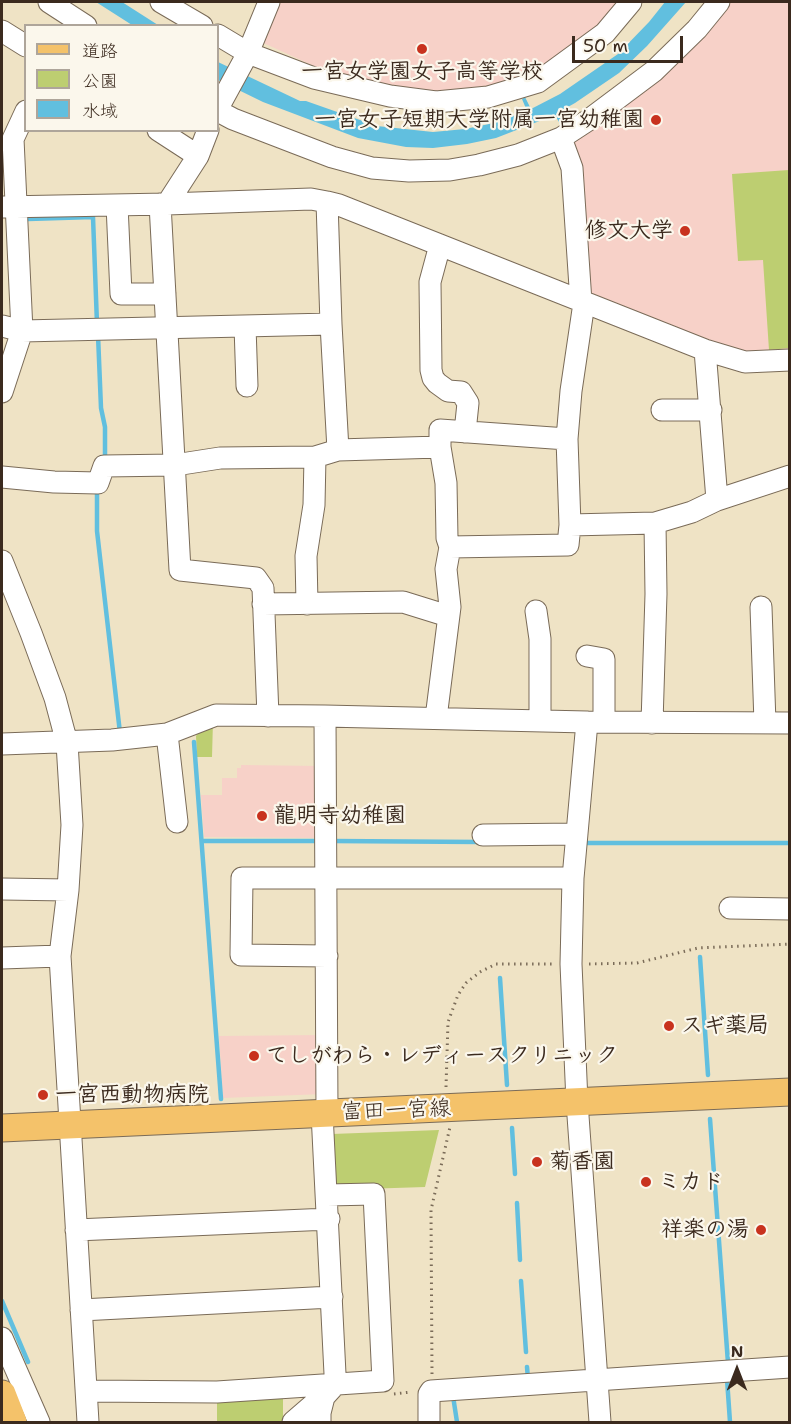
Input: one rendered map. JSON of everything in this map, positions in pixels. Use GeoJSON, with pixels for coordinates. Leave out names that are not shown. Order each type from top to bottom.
{"type":"FeatureCollection","features":[{"type":"Feature","properties":{"kind":"main road","name":"富田一宮線"},"geometry":{"type":"LineString","coordinates":[[2,1128],[789,1092]]}},
{"type":"Feature","properties":{"kind":"main road"},"geometry":{"type":"LineString","coordinates":[[2,1394],[13,1422]]}},
{"type":"Feature","properties":{"kind":"street"},"geometry":{"type":"LineString","coordinates":[[49,2],[65,20]]}},
{"type":"Feature","properties":{"kind":"street"},"geometry":{"type":"LineString","coordinates":[[161,2],[199,24]]}},
{"type":"Feature","properties":{"kind":"street"},"geometry":{"type":"LineString","coordinates":[[219,106],[247,55],[269,2]]}},
{"type":"Feature","properties":{"kind":"street"},"geometry":{"type":"LineString","coordinates":[[219,36],[247,55],[314,78],[390,96],[436,102],[488,97],[538,82],[604,33],[631,2]]}},
{"type":"Feature","properties":{"kind":"street"},"geometry":{"type":"LineString","coordinates":[[219,109],[233,119],[332,157],[372,168],[409,171],[450,170],[479,165],[561,138],[632,90],[697,29],[718,2]]}},
{"type":"Feature","properties":{"kind":"street"},"geometry":{"type":"LineString","coordinates":[[2,31],[24,45]]}},
{"type":"Feature","properties":{"kind":"street"},"geometry":{"type":"LineString","coordinates":[[2,392],[11,328],[8,207],[13,139],[24,115]]}},
{"type":"Feature","properties":{"kind":"street"},"geometry":{"type":"LineString","coordinates":[[161,132],[198,156]]}},
{"type":"Feature","properties":{"kind":"street"},"geometry":{"type":"LineString","coordinates":[[207,132],[198,156],[164,204],[165,294],[180,570],[256,578],[262,588],[268,716]]}},
{"type":"Feature","properties":{"kind":"street"},"geometry":{"type":"LineString","coordinates":[[450,547],[568,545],[570,525],[567,439],[583,303],[572,168],[561,138]]}},
{"type":"Feature","properties":{"kind":"street"},"geometry":{"type":"LineString","coordinates":[[8,207],[311,199],[327,202],[705,350],[745,362],[789,360]]}},
{"type":"Feature","properties":{"kind":"street"},"geometry":{"type":"LineString","coordinates":[[327,202],[338,450]]}},
{"type":"Feature","properties":{"kind":"street"},"geometry":{"type":"LineString","coordinates":[[117,205],[121,294],[165,294]]}},
{"type":"Feature","properties":{"kind":"street"},"geometry":{"type":"LineString","coordinates":[[440,245],[430,282],[431,370],[437,383],[448,391],[461,392],[468,403],[465,432]]}},
{"type":"Feature","properties":{"kind":"street"},"geometry":{"type":"LineString","coordinates":[[11,328],[331,324]]}},
{"type":"Feature","properties":{"kind":"street"},"geometry":{"type":"LineString","coordinates":[[245,326],[247,386]]}},
{"type":"Feature","properties":{"kind":"street"},"geometry":{"type":"LineString","coordinates":[[705,350],[717,500]]}},
{"type":"Feature","properties":{"kind":"street"},"geometry":{"type":"LineString","coordinates":[[662,410],[711,410]]}},
{"type":"Feature","properties":{"kind":"street"},"geometry":{"type":"LineString","coordinates":[[436,718],[450,607],[446,569],[450,547],[447,538],[446,483],[440,447],[440,430],[567,439]]}},
{"type":"Feature","properties":{"kind":"street"},"geometry":{"type":"LineString","coordinates":[[2,477],[98,483],[104,466],[175,465],[220,458],[315,458],[338,450],[440,447]]}},
{"type":"Feature","properties":{"kind":"street"},"geometry":{"type":"LineString","coordinates":[[307,603],[306,556],[314,505],[315,458]]}},
{"type":"Feature","properties":{"kind":"street"},"geometry":{"type":"LineString","coordinates":[[570,525],[655,523],[692,512],[717,500],[789,476]]}},
{"type":"Feature","properties":{"kind":"street"},"geometry":{"type":"LineString","coordinates":[[652,723],[656,594],[655,523]]}},
{"type":"Feature","properties":{"kind":"street"},"geometry":{"type":"LineString","coordinates":[[2,561],[55,698],[67,743],[72,825],[68,890],[60,956],[88,1422]]}},
{"type":"Feature","properties":{"kind":"street"},"geometry":{"type":"LineString","coordinates":[[263,604],[403,602],[448,616]]}},
{"type":"Feature","properties":{"kind":"street"},"geometry":{"type":"LineString","coordinates":[[761,607],[765,723]]}},
{"type":"Feature","properties":{"kind":"street"},"geometry":{"type":"LineString","coordinates":[[536,611],[540,639],[540,721]]}},
{"type":"Feature","properties":{"kind":"street"},"geometry":{"type":"LineString","coordinates":[[587,656],[604,658],[577,834],[573,878],[571,964],[577,1102],[600,1422]]}},
{"type":"Feature","properties":{"kind":"street"},"geometry":{"type":"LineString","coordinates":[[2,744],[67,743],[166,734],[216,715],[652,723],[789,723]]}},
{"type":"Feature","properties":{"kind":"street"},"geometry":{"type":"LineString","coordinates":[[320,1422],[329,1392],[332,1298],[325,1113],[327,879],[325,716]]}},
{"type":"Feature","properties":{"kind":"street"},"geometry":{"type":"LineString","coordinates":[[166,734],[177,822]]}},
{"type":"Feature","properties":{"kind":"street"},"geometry":{"type":"LineString","coordinates":[[483,835],[577,834]]}},
{"type":"Feature","properties":{"kind":"street"},"geometry":{"type":"LineString","coordinates":[[327,956],[241,955],[242,878],[573,878]]}},
{"type":"Feature","properties":{"kind":"street"},"geometry":{"type":"LineString","coordinates":[[2,889],[68,890]]}},
{"type":"Feature","properties":{"kind":"street"},"geometry":{"type":"LineString","coordinates":[[730,908],[789,909]]}},
{"type":"Feature","properties":{"kind":"street"},"geometry":{"type":"LineString","coordinates":[[2,958],[60,956]]}},
{"type":"Feature","properties":{"kind":"street"},"geometry":{"type":"LineString","coordinates":[[87,1391],[329,1392],[382,1381],[374,1194],[327,1195]]}},
{"type":"Feature","properties":{"kind":"street"},"geometry":{"type":"LineString","coordinates":[[76,1230],[329,1219]]}},
{"type":"Feature","properties":{"kind":"street"},"geometry":{"type":"LineString","coordinates":[[81,1310],[332,1298]]}},
{"type":"Feature","properties":{"kind":"street"},"geometry":{"type":"LineString","coordinates":[[2,1338],[39,1422]]}},
{"type":"Feature","properties":{"kind":"street"},"geometry":{"type":"LineString","coordinates":[[429,1422],[429,1394],[431,1391],[789,1367]]}},
{"type":"Feature","properties":{"kind":"street"},"geometry":{"type":"LineString","coordinates":[[293,1422],[329,1392]]}},
{"type":"Feature","properties":{"kind":"path"},"geometry":{"type":"LineString","coordinates":[[431,1391],[431,1210],[454,1108]]}},
{"type":"Feature","properties":{"kind":"shaded area","name":"一宮女学園女子高等学校"},"geometry":{"type":"Polygon","coordinates":[[[275,2],[621,2],[601,24],[557,57],[513,81],[468,92],[428,96],[336,76],[259,41],[275,2]]]}},
{"type":"Feature","properties":{"kind":"shaded area","name":"修文大学"},"geometry":{"type":"Polygon","coordinates":[[[724,2],[789,2],[789,352],[746,355],[585,293],[567,141],[724,2]]]}},
{"type":"Feature","properties":{"kind":"shaded area","name":"龍明寺幼稚園"},"geometry":{"type":"Polygon","coordinates":[[[241,765],[320,766],[322,838],[204,837],[201,795],[222,795],[222,778],[237,778],[237,768],[241,768],[241,765]]]}},
{"type":"Feature","properties":{"kind":"shaded area"},"geometry":{"type":"Polygon","coordinates":[[[323,1035],[323,1094],[223,1098],[219,1036],[323,1035]]]}},
{"type":"Feature","properties":{"kind":"green space"},"geometry":{"type":"Polygon","coordinates":[[[789,170],[789,348],[769,350],[763,260],[738,261],[732,174],[789,170]]]}},
{"type":"Feature","properties":{"kind":"green space"},"geometry":{"type":"Polygon","coordinates":[[[213,721],[212,757],[197,757],[196,736],[205,723],[213,721]]]}},
{"type":"Feature","properties":{"kind":"green space"},"geometry":{"type":"Polygon","coordinates":[[[439,1130],[425,1187],[333,1190],[332,1134],[439,1130]]]}},
{"type":"Feature","properties":{"kind":"green space"},"geometry":{"type":"Polygon","coordinates":[[[283,1393],[283,1421],[217,1422],[217,1397],[283,1393]]]}},
{"type":"Feature","properties":{"kind":"water"},"geometry":{"type":"Polygon","coordinates":[[[96,2],[122,2],[156,24],[130,24],[96,2]]]}},
{"type":"Feature","properties":{"kind":"water"},"geometry":{"type":"Polygon","coordinates":[[[665,2],[686,2],[647,46],[619,73],[559,112],[563,123],[560,124],[555,115],[496,138],[467,144],[433,148],[406,147],[358,138],[263,102],[219,80],[219,62],[300,101],[306,101],[377,126],[433,132],[465,129],[489,124],[527,111],[522,99],[525,97],[531,109],[560,94],[618,54],[665,2]]]}},
{"type":"Feature","properties":{"kind":"waterway"},"geometry":{"type":"LineString","coordinates":[[28,219],[93,217],[97,324]]}},
{"type":"Feature","properties":{"kind":"waterway"},"geometry":{"type":"LineString","coordinates":[[98,335],[101,408],[105,427],[105,460]]}},
{"type":"Feature","properties":{"kind":"waterway"},"geometry":{"type":"LineString","coordinates":[[97,489],[97,531],[120,733]]}},
{"type":"Feature","properties":{"kind":"waterway"},"geometry":{"type":"LineString","coordinates":[[194,742],[221,1099]]}},
{"type":"Feature","properties":{"kind":"waterway"},"geometry":{"type":"LineString","coordinates":[[202,841],[319,841]]}},
{"type":"Feature","properties":{"kind":"waterway"},"geometry":{"type":"LineString","coordinates":[[332,841],[480,842]]}},
{"type":"Feature","properties":{"kind":"waterway"},"geometry":{"type":"LineString","coordinates":[[585,843],[790,843]]}},
{"type":"Feature","properties":{"kind":"waterway"},"geometry":{"type":"LineString","coordinates":[[700,957],[708,1075]]}},
{"type":"Feature","properties":{"kind":"waterway"},"geometry":{"type":"LineString","coordinates":[[500,978],[507,1085]]}},
{"type":"Feature","properties":{"kind":"waterway"},"geometry":{"type":"LineString","coordinates":[[710,1119],[728,1363]]}},
{"type":"Feature","properties":{"kind":"waterway"},"geometry":{"type":"LineString","coordinates":[[512,1128],[515,1174]]}},
{"type":"Feature","properties":{"kind":"waterway"},"geometry":{"type":"LineString","coordinates":[[517,1203],[520,1260]]}},
{"type":"Feature","properties":{"kind":"waterway"},"geometry":{"type":"LineString","coordinates":[[521,1281],[526,1352]]}},
{"type":"Feature","properties":{"kind":"waterway"},"geometry":{"type":"LineString","coordinates":[[2,1301],[28,1362]]}},
{"type":"Feature","properties":{"kind":"waterway"},"geometry":{"type":"LineString","coordinates":[[527,1367],[528,1379]]}},
{"type":"Feature","properties":{"kind":"waterway"},"geometry":{"type":"LineString","coordinates":[[727,1379],[730,1422]]}},
{"type":"Feature","properties":{"kind":"waterway"},"geometry":{"type":"LineString","coordinates":[[453,1396],[457,1422]]}},
{"type":"Feature","properties":{"kind":"place","name":"一宮女学園女子高等学校"},"geometry":{"type":"Point","coordinates":[422,49]}},
{"type":"Feature","properties":{"kind":"place","name":"一宮女子短期大学附属一宮幼稚園"},"geometry":{"type":"Point","coordinates":[656,120]}},
{"type":"Feature","properties":{"kind":"place","name":"修文大学"},"geometry":{"type":"Point","coordinates":[685,231]}},
{"type":"Feature","properties":{"kind":"place","name":"龍明寺幼稚園"},"geometry":{"type":"Point","coordinates":[262,816]}},
{"type":"Feature","properties":{"kind":"place","name":"スギ薬局"},"geometry":{"type":"Point","coordinates":[669,1026]}},
{"type":"Feature","properties":{"kind":"place","name":"てしがわら・レディースクリニック"},"geometry":{"type":"Point","coordinates":[254,1056]}},
{"type":"Feature","properties":{"kind":"place","name":"一宮西動物病院"},"geometry":{"type":"Point","coordinates":[43,1095]}},
{"type":"Feature","properties":{"kind":"place","name":"菊香園"},"geometry":{"type":"Point","coordinates":[537,1162]}},
{"type":"Feature","properties":{"kind":"place","name":"ミカド"},"geometry":{"type":"Point","coordinates":[646,1182]}},
{"type":"Feature","properties":{"kind":"place","name":"祥楽の湯"},"geometry":{"type":"Point","coordinates":[761,1230]}}]}
